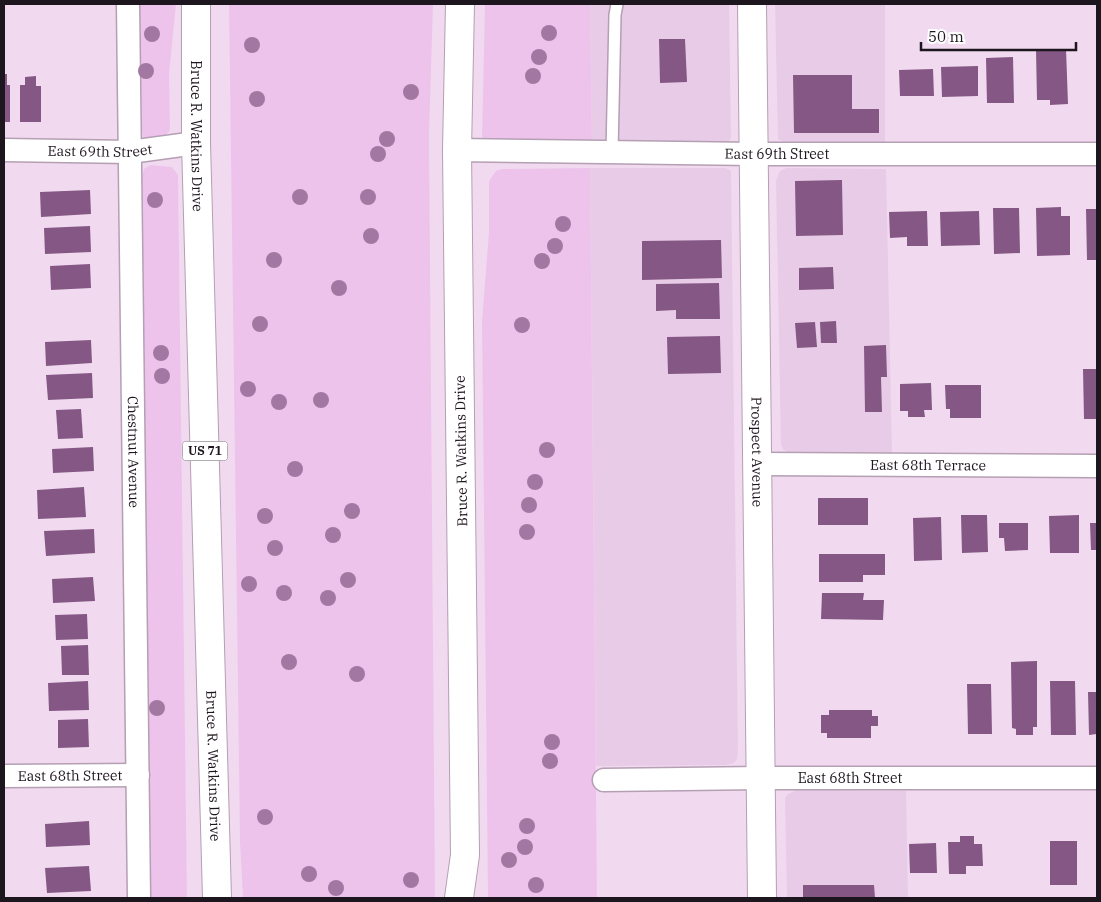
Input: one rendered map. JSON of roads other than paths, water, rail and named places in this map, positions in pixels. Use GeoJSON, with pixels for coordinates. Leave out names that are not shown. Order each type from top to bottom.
{"type":"FeatureCollection","features":[{"type":"Feature","properties":{"kind":"main road","name":"Bruce R. Watkins Drive"},"geometry":{"type":"LineString","coordinates":[[196,4],[196,143],[216,898]]}},
{"type":"Feature","properties":{"kind":"main road","name":"Bruce R. Watkins Drive"},"geometry":{"type":"LineString","coordinates":[[459,898],[465,855],[457,150],[460,4]]}},
{"type":"Feature","properties":{"kind":"main road","name":"Prospect Avenue"},"geometry":{"type":"LineString","coordinates":[[752,4],[762,898]]}},
{"type":"Feature","properties":{"kind":"main road"},"geometry":{"type":"LineString","coordinates":[[465,855],[467,898]]}},
{"type":"Feature","properties":{"kind":"street","name":"Chestnut Avenue"},"geometry":{"type":"LineString","coordinates":[[128,4],[139,898]]}},
{"type":"Feature","properties":{"kind":"street","name":"East 69th Street"},"geometry":{"type":"LineString","coordinates":[[4,150],[130,152],[196,143]]}},
{"type":"Feature","properties":{"kind":"street","name":"East 69th Street"},"geometry":{"type":"LineString","coordinates":[[457,150],[754,154],[1097,154]]}},
{"type":"Feature","properties":{"kind":"street","name":"East 68th Terrace"},"geometry":{"type":"LineString","coordinates":[[758,464],[1097,466]]}},
{"type":"Feature","properties":{"kind":"street","name":"East 68th Street"},"geometry":{"type":"LineString","coordinates":[[4,776],[138,775]]}},
{"type":"Feature","properties":{"kind":"street","name":"East 68th Street"},"geometry":{"type":"LineString","coordinates":[[604,780],[1097,778]]}},
{"type":"Feature","properties":{"kind":"lane"},"geometry":{"type":"LineString","coordinates":[[612,152],[615,15],[618,4]]}}]}
